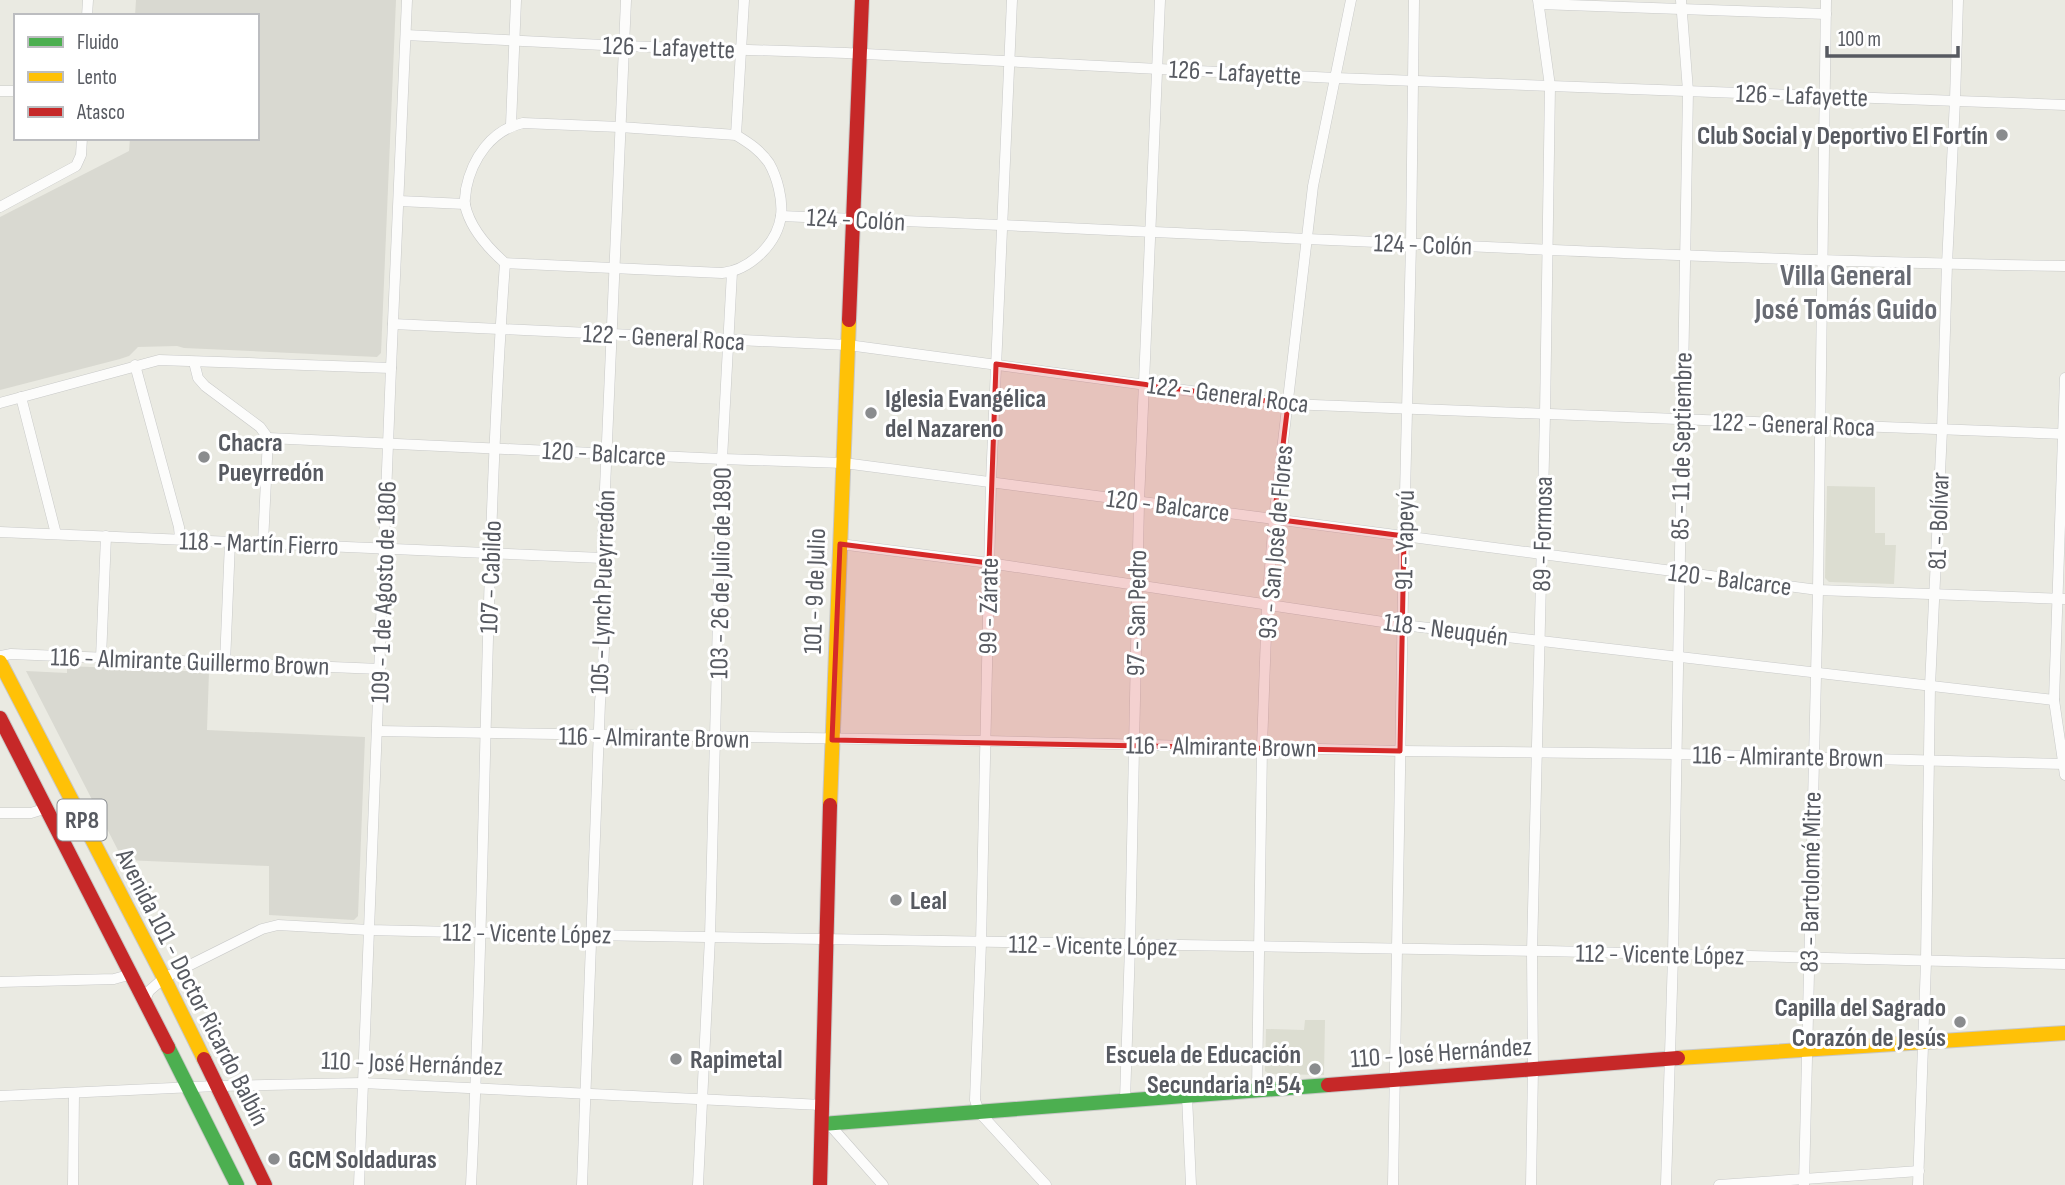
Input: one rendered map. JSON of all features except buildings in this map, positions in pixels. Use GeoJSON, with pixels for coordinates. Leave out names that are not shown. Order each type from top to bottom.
{"type":"FeatureCollection","features":[{"type":"Feature","properties":{"kind":"street","name":"109 - 1 de Agosto de 1806"},"geometry":{"type":"LineString","coordinates":[[359,1185],[407,0]]}},
{"type":"Feature","properties":{"kind":"street"},"geometry":{"type":"LineString","coordinates":[[511,125],[516,0]]}},
{"type":"Feature","properties":{"kind":"street","name":"105 - Lynch Pueyrredón"},"geometry":{"type":"LineString","coordinates":[[582,1185],[602,682],[604,590],[601,558],[626,0]]}},
{"type":"Feature","properties":{"kind":"street"},"geometry":{"type":"LineString","coordinates":[[736,135],[744,0]]}},
{"type":"Feature","properties":{"kind":"street","name":"101 - 9 de Julio"},"geometry":{"type":"LineString","coordinates":[[820,1185],[825,1124],[822,1105],[832,740],[862,0]]}},
{"type":"Feature","properties":{"kind":"street","name":"99 - Zárate"},"geometry":{"type":"LineString","coordinates":[[979,1112],[975,1100],[991,482],[1012,0]]}},
{"type":"Feature","properties":{"kind":"street","name":"97 - San Pedro"},"geometry":{"type":"LineString","coordinates":[[1125,1100],[1136,587],[1160,0]]}},
{"type":"Feature","properties":{"kind":"street","name":"93 - San José de Flores"},"geometry":{"type":"LineString","coordinates":[[1257,1090],[1262,747],[1267,605],[1274,519],[1315,171],[1352,0]]}},
{"type":"Feature","properties":{"kind":"street","name":"91 - Yapeyú"},"geometry":{"type":"LineString","coordinates":[[1393,1185],[1414,0]]}},
{"type":"Feature","properties":{"kind":"street","name":"83 - Bartolomé Mitre"},"geometry":{"type":"LineString","coordinates":[[1804,1182],[1818,590],[1826,0]]}},
{"type":"Feature","properties":{"kind":"street","name":"81 - Bolívar"},"geometry":{"type":"LineString","coordinates":[[1918,1185],[1926,962],[1930,686],[1958,0]]}},
{"type":"Feature","properties":{"kind":"street"},"geometry":{"type":"LineString","coordinates":[[1539,2],[1681,4],[1826,15]]}},
{"type":"Feature","properties":{"kind":"street","name":"89 - Formosa"},"geometry":{"type":"LineString","coordinates":[[1531,1185],[1532,952],[1550,86],[1539,2]]}},
{"type":"Feature","properties":{"kind":"street","name":"85 - 11 de Septiembre"},"geometry":{"type":"LineString","coordinates":[[1666,1185],[1673,956],[1688,91],[1681,4]]}},
{"type":"Feature","properties":{"kind":"street","name":"126 - Lafayette"},"geometry":{"type":"LineString","coordinates":[[406,35],[1335,78],[2065,105]]}},
{"type":"Feature","properties":{"kind":"street"},"geometry":{"type":"LineString","coordinates":[[523,123],[620,127],[736,135],[761,153],[770,165],[779,191],[781,216],[777,228],[762,251],[746,265],[732,272],[505,263],[482,238],[471,221],[465,204],[468,182],[476,159],[491,140],[511,125],[523,123]]}},
{"type":"Feature","properties":{"kind":"street"},"geometry":{"type":"LineString","coordinates":[[0,206],[71,170],[79,162],[82,140]]}},
{"type":"Feature","properties":{"kind":"street"},"geometry":{"type":"LineString","coordinates":[[399,201],[465,204]]}},
{"type":"Feature","properties":{"kind":"street","name":"124 - Colón"},"geometry":{"type":"LineString","coordinates":[[781,216],[1685,255],[2065,266]]}},
{"type":"Feature","properties":{"kind":"street","name":"107 - Cabildo"},"geometry":{"type":"LineString","coordinates":[[471,1185],[481,932],[484,734],[505,263]]}},
{"type":"Feature","properties":{"kind":"street","name":"103 - 26 de Julio de 1890"},"geometry":{"type":"LineString","coordinates":[[698,1185],[710,937],[722,459],[732,272]]}},
{"type":"Feature","properties":{"kind":"street","name":"122 - General Roca"},"geometry":{"type":"LineString","coordinates":[[393,324],[848,345],[1288,404],[2064,434]]}},
{"type":"Feature","properties":{"kind":"street"},"geometry":{"type":"LineString","coordinates":[[0,403],[159,360],[391,368]]}},
{"type":"Feature","properties":{"kind":"street"},"geometry":{"type":"LineString","coordinates":[[194,362],[198,379],[260,427],[268,438],[262,543]]}},
{"type":"Feature","properties":{"kind":"street"},"geometry":{"type":"LineString","coordinates":[[135,365],[180,539]]}},
{"type":"Feature","properties":{"kind":"street"},"geometry":{"type":"LineString","coordinates":[[2065,379],[2061,599],[2054,700],[2065,775]]}},
{"type":"Feature","properties":{"kind":"street"},"geometry":{"type":"LineString","coordinates":[[21,397],[56,534]]}},
{"type":"Feature","properties":{"kind":"street","name":"120 - Balcarce"},"geometry":{"type":"LineString","coordinates":[[268,438],[844,463],[1818,590],[2061,599]]}},
{"type":"Feature","properties":{"kind":"street","name":"118 - Martín Fierro"},"geometry":{"type":"LineString","coordinates":[[0,532],[601,558]]}},
{"type":"Feature","properties":{"kind":"street"},"geometry":{"type":"LineString","coordinates":[[100,658],[106,536]]}},
{"type":"Feature","properties":{"kind":"street"},"geometry":{"type":"LineString","coordinates":[[225,663],[230,542]]}},
{"type":"Feature","properties":{"kind":"street","name":"118 - Neuquén"},"geometry":{"type":"LineString","coordinates":[[840,544],[989,563],[1403,625],[2054,700]]}},
{"type":"Feature","properties":{"kind":"street","name":"116 - Almirante Guillermo Brown"},"geometry":{"type":"LineString","coordinates":[[0,656],[11,654],[380,669]]}},
{"type":"Feature","properties":{"kind":"street","name":"Avenida 101 - Doctor Ricardo Balbín"},"geometry":{"type":"LineString","coordinates":[[0,662],[164,978],[265,1185]]}},
{"type":"Feature","properties":{"kind":"street","name":"Avenida 101 - Doctor Ricardo Balbín"},"geometry":{"type":"LineString","coordinates":[[0,718],[237,1185]]}},
{"type":"Feature","properties":{"kind":"street","name":"116 - Almirante Brown"},"geometry":{"type":"LineString","coordinates":[[377,731],[1675,754],[2064,764]]}},
{"type":"Feature","properties":{"kind":"street"},"geometry":{"type":"LineString","coordinates":[[0,813],[31,813],[47,808]]}},
{"type":"Feature","properties":{"kind":"street","name":"112 - Vicente López"},"geometry":{"type":"LineString","coordinates":[[145,1000],[149,991],[164,978],[271,926],[284,925],[369,930],[590,935],[2065,964]]}},
{"type":"Feature","properties":{"kind":"street"},"geometry":{"type":"LineString","coordinates":[[0,982],[114,979],[132,974]]}},
{"type":"Feature","properties":{"kind":"street","name":"110 - José Hernández"},"geometry":{"type":"LineString","coordinates":[[825,1124],[1533,1069],[2065,1033]]}},
{"type":"Feature","properties":{"kind":"street","name":"110 - José Hernández"},"geometry":{"type":"LineString","coordinates":[[0,1096],[216,1086],[362,1083],[822,1105]]}},
{"type":"Feature","properties":{"kind":"street"},"geometry":{"type":"LineString","coordinates":[[73,1185],[74,1093]]}},
{"type":"Feature","properties":{"kind":"street"},"geometry":{"type":"LineString","coordinates":[[1187,1096],[1191,1185]]}},
{"type":"Feature","properties":{"kind":"street"},"geometry":{"type":"LineString","coordinates":[[979,1112],[1046,1185]]}},
{"type":"Feature","properties":{"kind":"street"},"geometry":{"type":"LineString","coordinates":[[825,1124],[883,1185]]}},
{"type":"Feature","properties":{"kind":"street"},"geometry":{"type":"LineString","coordinates":[[1719,1185],[1804,1182],[1919,1171]]}},
{"type":"Feature","properties":{"kind":"highlighted area"},"geometry":{"type":"Polygon","coordinates":[[[996,364],[1288,404],[1274,519],[1404,536],[1400,751],[832,740],[840,544],[989,563],[996,364]]]}},
{"type":"Feature","properties":{"kind":"shaded area"},"geometry":{"type":"Polygon","coordinates":[[[136,0],[396,0],[381,353],[377,357],[177,346],[138,347],[129,356],[120,359],[0,390],[0,217],[129,151],[130,140],[259,140],[259,14],[135,14],[136,0]]]}},
{"type":"Feature","properties":{"kind":"shaded area"},"geometry":{"type":"Polygon","coordinates":[[[1827,486],[1875,487],[1875,533],[1885,533],[1885,545],[1896,545],[1894,584],[1829,582],[1825,578],[1827,486]]]}},
{"type":"Feature","properties":{"kind":"shaded area"},"geometry":{"type":"Polygon","coordinates":[[[67,666],[209,672],[207,730],[365,737],[358,916],[354,920],[269,915],[269,866],[123,860],[26,671],[67,673],[67,666]]]}},
{"type":"Feature","properties":{"kind":"shaded area"},"geometry":{"type":"Polygon","coordinates":[[[1305,1020],[1325,1020],[1324,1075],[1269,1074],[1265,1071],[1266,1029],[1304,1030],[1305,1020]]]}},
{"type":"Feature","properties":{"kind":"traffic: fast"},"geometry":{"type":"LineString","coordinates":[[168,1047],[237,1185]]}},
{"type":"Feature","properties":{"kind":"traffic: fast"},"geometry":{"type":"LineString","coordinates":[[822,1124],[1328,1085]]}},
{"type":"Feature","properties":{"kind":"traffic: slow"},"geometry":{"type":"LineString","coordinates":[[830,805],[849,320]]}},
{"type":"Feature","properties":{"kind":"traffic: slow"},"geometry":{"type":"LineString","coordinates":[[0,662],[204,1059]]}},
{"type":"Feature","properties":{"kind":"traffic: slow"},"geometry":{"type":"LineString","coordinates":[[1678,1058],[2065,1033]]}},
{"type":"Feature","properties":{"kind":"traffic: jam"},"geometry":{"type":"LineString","coordinates":[[849,320],[862,0]]}},
{"type":"Feature","properties":{"kind":"traffic: jam"},"geometry":{"type":"LineString","coordinates":[[0,718],[168,1047]]}},
{"type":"Feature","properties":{"kind":"traffic: jam"},"geometry":{"type":"LineString","coordinates":[[820,1185],[830,805]]}},
{"type":"Feature","properties":{"kind":"traffic: jam"},"geometry":{"type":"LineString","coordinates":[[1328,1085],[1678,1058]]}},
{"type":"Feature","properties":{"kind":"traffic: jam"},"geometry":{"type":"LineString","coordinates":[[204,1059],[265,1185]]}},
{"type":"Feature","properties":{"kind":"place","name":"Club Social y Deportivo El Fortín"},"geometry":{"type":"Point","coordinates":[2002,135]}},
{"type":"Feature","properties":{"kind":"place","name":"Iglesia Evangélica del Nazareno"},"geometry":{"type":"Point","coordinates":[871,413]}},
{"type":"Feature","properties":{"kind":"place","name":"Chacra Pueyrredón"},"geometry":{"type":"Point","coordinates":[204,457]}},
{"type":"Feature","properties":{"kind":"place","name":"Leal"},"geometry":{"type":"Point","coordinates":[896,900]}},
{"type":"Feature","properties":{"kind":"place","name":"Capilla del Sagrado Corazón de Jesús"},"geometry":{"type":"Point","coordinates":[1960,1022]}},
{"type":"Feature","properties":{"kind":"place","name":"Rapimetal"},"geometry":{"type":"Point","coordinates":[676,1059]}},
{"type":"Feature","properties":{"kind":"place","name":"Escuela de Educación Secundaria nº 54"},"geometry":{"type":"Point","coordinates":[1315,1069]}},
{"type":"Feature","properties":{"kind":"place","name":"GCM Soldaduras"},"geometry":{"type":"Point","coordinates":[274,1159]}},
{"type":"Feature","properties":{"kind":"district","name":"Villa General José Tomás Guido"},"geometry":{"type":"Point","coordinates":[1846,292]}}]}
